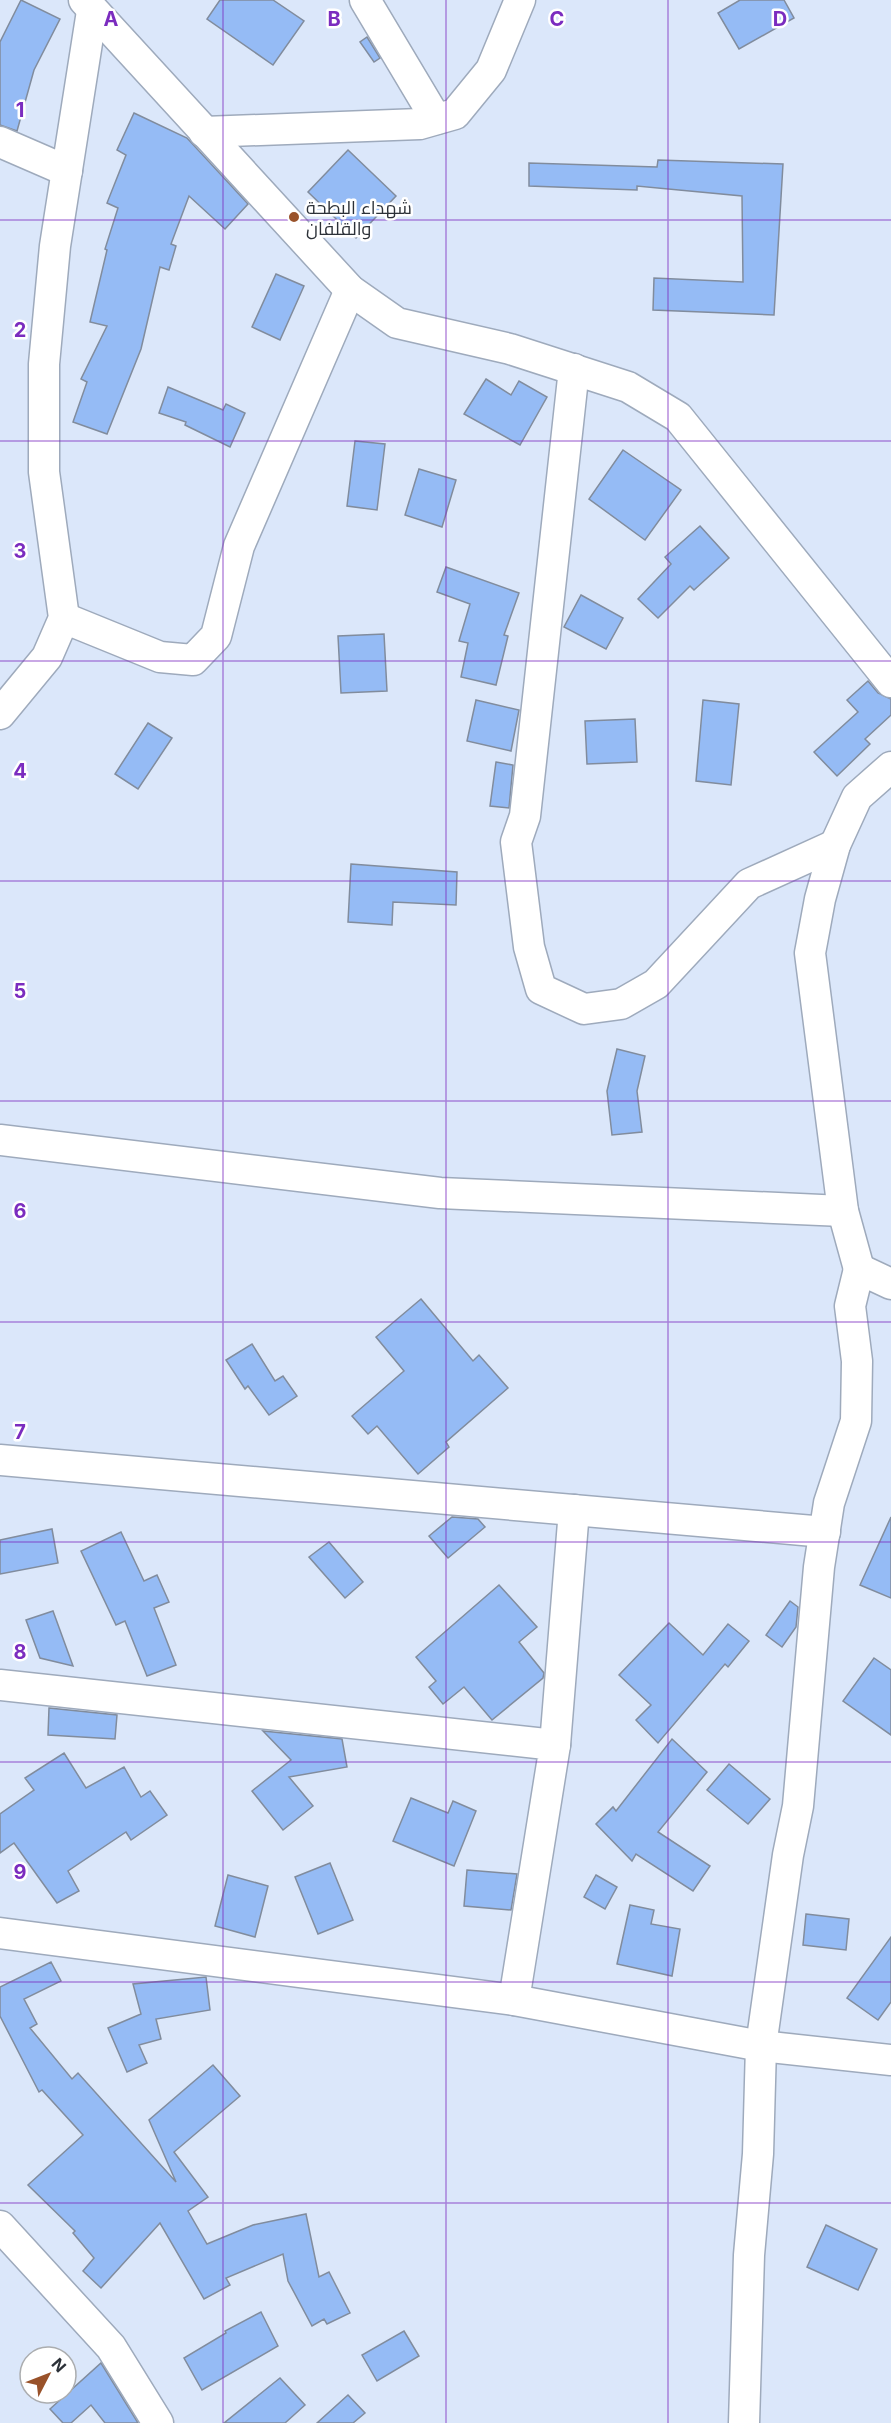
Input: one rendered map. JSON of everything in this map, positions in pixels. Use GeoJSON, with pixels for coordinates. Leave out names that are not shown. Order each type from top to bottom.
{"type":"FeatureCollection","features":[{"type":"Feature","properties":{"kind":"street"},"geometry":{"type":"LineString","coordinates":[[365,0],[436,119]]}},
{"type":"Feature","properties":{"kind":"street"},"geometry":{"type":"LineString","coordinates":[[204,132],[420,124],[455,114],[490,70],[520,0]]}},
{"type":"Feature","properties":{"kind":"street"},"geometry":{"type":"LineString","coordinates":[[88,5],[350,290],[397,323],[510,349],[628,387],[678,417],[891,682]]}},
{"type":"Feature","properties":{"kind":"street"},"geometry":{"type":"LineString","coordinates":[[0,714],[47,657],[63,618],[44,472],[44,364],[55,246],[88,5]]}},
{"type":"Feature","properties":{"kind":"street"},"geometry":{"type":"LineString","coordinates":[[0,142],[67,171]]}},
{"type":"Feature","properties":{"kind":"street"},"geometry":{"type":"LineString","coordinates":[[63,618],[160,657],[193,660],[216,636],[239,546],[350,290]]}},
{"type":"Feature","properties":{"kind":"street"},"geometry":{"type":"LineString","coordinates":[[574,369],[525,816],[516,842],[529,947],[541,989],[584,1010],[621,1004],[656,984],[749,884],[835,845]]}},
{"type":"Feature","properties":{"kind":"street"},"geometry":{"type":"LineString","coordinates":[[744,2423],[749,2255],[758,2154],[761,2046],[784,1878],[798,1806],[819,1567],[829,1503],[856,1421],[857,1361],[850,1306],[859,1269],[843,1211],[810,953],[820,899],[835,845],[857,797],[891,767]]}},
{"type":"Feature","properties":{"kind":"street"},"geometry":{"type":"LineString","coordinates":[[0,1140],[440,1193],[843,1211]]}},
{"type":"Feature","properties":{"kind":"street"},"geometry":{"type":"LineString","coordinates":[[859,1269],[891,1284]]}},
{"type":"Feature","properties":{"kind":"street"},"geometry":{"type":"LineString","coordinates":[[0,1460],[825,1532]]}},
{"type":"Feature","properties":{"kind":"street"},"geometry":{"type":"LineString","coordinates":[[514,2000],[555,1745],[574,1510]]}},
{"type":"Feature","properties":{"kind":"street"},"geometry":{"type":"LineString","coordinates":[[0,1685],[555,1745]]}},
{"type":"Feature","properties":{"kind":"street"},"geometry":{"type":"LineString","coordinates":[[0,1933],[514,2000],[761,2046],[891,2060]]}},
{"type":"Feature","properties":{"kind":"street"},"geometry":{"type":"LineString","coordinates":[[0,2226],[111,2347],[158,2423]]}},
{"type":"Feature","properties":{"kind":"building"},"geometry":{"type":"Polygon","coordinates":[[[21,0],[60,19],[34,70],[17,131],[0,125],[0,42],[21,0]]]}},
{"type":"Feature","properties":{"kind":"building"},"geometry":{"type":"Polygon","coordinates":[[[220,0],[273,0],[304,21],[273,65],[207,19],[220,0]]]}},
{"type":"Feature","properties":{"kind":"building"},"geometry":{"type":"Polygon","coordinates":[[[740,0],[784,0],[794,18],[739,49],[718,13],[740,0]]]}},
{"type":"Feature","properties":{"kind":"building"},"geometry":{"type":"Polygon","coordinates":[[[367,37],[380,58],[374,62],[360,42],[367,37]]]}},
{"type":"Feature","properties":{"kind":"building"},"geometry":{"type":"Polygon","coordinates":[[[134,113],[187,138],[248,204],[225,229],[189,196],[171,244],[176,246],[169,270],[160,267],[141,349],[107,434],[73,422],[87,382],[81,379],[107,326],[90,322],[107,250],[105,249],[118,208],[107,203],[126,155],[117,150],[134,113]]]}},
{"type":"Feature","properties":{"kind":"building"},"geometry":{"type":"Polygon","coordinates":[[[348,150],[396,196],[356,238],[308,192],[348,150]]]}},
{"type":"Feature","properties":{"kind":"building"},"geometry":{"type":"Polygon","coordinates":[[[658,160],[783,164],[774,315],[653,310],[654,278],[743,282],[742,196],[637,186],[637,190],[529,186],[529,163],[657,167],[658,160]]]}},
{"type":"Feature","properties":{"kind":"building"},"geometry":{"type":"Polygon","coordinates":[[[276,274],[304,286],[280,340],[252,327],[276,274]]]}},
{"type":"Feature","properties":{"kind":"building"},"geometry":{"type":"Polygon","coordinates":[[[486,379],[511,395],[519,381],[547,397],[520,445],[464,414],[486,379]]]}},
{"type":"Feature","properties":{"kind":"building"},"geometry":{"type":"Polygon","coordinates":[[[168,387],[223,410],[226,404],[245,413],[230,447],[185,425],[186,422],[159,413],[168,387]]]}},
{"type":"Feature","properties":{"kind":"building"},"geometry":{"type":"Polygon","coordinates":[[[355,441],[385,444],[377,510],[347,506],[355,441]]]}},
{"type":"Feature","properties":{"kind":"building"},"geometry":{"type":"Polygon","coordinates":[[[623,450],[681,490],[645,540],[589,499],[623,450]]]}},
{"type":"Feature","properties":{"kind":"building"},"geometry":{"type":"Polygon","coordinates":[[[419,469],[456,480],[442,527],[405,515],[419,469]]]}},
{"type":"Feature","properties":{"kind":"building"},"geometry":{"type":"Polygon","coordinates":[[[700,526],[729,558],[694,590],[690,586],[658,618],[638,599],[671,564],[665,557],[700,526]]]}},
{"type":"Feature","properties":{"kind":"building"},"geometry":{"type":"Polygon","coordinates":[[[446,567],[519,593],[504,635],[508,636],[496,685],[461,677],[468,643],[459,641],[470,604],[437,592],[446,567]]]}},
{"type":"Feature","properties":{"kind":"building"},"geometry":{"type":"Polygon","coordinates":[[[581,595],[623,618],[606,649],[564,627],[581,595]]]}},
{"type":"Feature","properties":{"kind":"building"},"geometry":{"type":"Polygon","coordinates":[[[384,634],[387,691],[341,693],[338,636],[384,634]]]}},
{"type":"Feature","properties":{"kind":"building"},"geometry":{"type":"Polygon","coordinates":[[[868,681],[878,693],[891,699],[891,715],[865,739],[870,744],[837,776],[814,752],[858,712],[847,700],[868,681]]]}},
{"type":"Feature","properties":{"kind":"building"},"geometry":{"type":"Polygon","coordinates":[[[476,700],[519,710],[511,751],[467,741],[476,700]]]}},
{"type":"Feature","properties":{"kind":"building"},"geometry":{"type":"Polygon","coordinates":[[[703,700],[739,704],[731,785],[696,781],[703,700]]]}},
{"type":"Feature","properties":{"kind":"building"},"geometry":{"type":"Polygon","coordinates":[[[635,719],[637,762],[587,764],[585,721],[635,719]]]}},
{"type":"Feature","properties":{"kind":"building"},"geometry":{"type":"Polygon","coordinates":[[[148,723],[172,738],[138,789],[115,774],[148,723]]]}},
{"type":"Feature","properties":{"kind":"building"},"geometry":{"type":"Polygon","coordinates":[[[496,762],[513,765],[509,808],[490,806],[496,762]]]}},
{"type":"Feature","properties":{"kind":"building"},"geometry":{"type":"Polygon","coordinates":[[[351,864],[457,872],[456,905],[393,902],[392,925],[348,922],[351,864]]]}},
{"type":"Feature","properties":{"kind":"building"},"geometry":{"type":"Polygon","coordinates":[[[617,1049],[645,1056],[637,1091],[642,1132],[612,1135],[607,1091],[617,1049]]]}},
{"type":"Feature","properties":{"kind":"building"},"geometry":{"type":"Polygon","coordinates":[[[421,1299],[473,1361],[479,1355],[508,1388],[446,1442],[449,1447],[418,1474],[377,1426],[368,1434],[352,1416],[404,1371],[376,1337],[421,1299]]]}},
{"type":"Feature","properties":{"kind":"building"},"geometry":{"type":"Polygon","coordinates":[[[252,1344],[275,1381],[283,1376],[297,1396],[269,1415],[248,1386],[245,1389],[226,1360],[252,1344]]]}},
{"type":"Feature","properties":{"kind":"building"},"geometry":{"type":"Polygon","coordinates":[[[452,1517],[478,1519],[485,1527],[448,1558],[429,1536],[452,1517]]]}},
{"type":"Feature","properties":{"kind":"building"},"geometry":{"type":"Polygon","coordinates":[[[891,1517],[891,1598],[860,1585],[891,1517]]]}},
{"type":"Feature","properties":{"kind":"building"},"geometry":{"type":"Polygon","coordinates":[[[52,1529],[58,1563],[0,1574],[0,1540],[52,1529]]]}},
{"type":"Feature","properties":{"kind":"building"},"geometry":{"type":"Polygon","coordinates":[[[121,1532],[144,1581],[157,1575],[169,1602],[154,1608],[176,1665],[147,1676],[125,1621],[116,1625],[81,1551],[121,1532]]]}},
{"type":"Feature","properties":{"kind":"building"},"geometry":{"type":"Polygon","coordinates":[[[329,1542],[363,1582],[345,1598],[309,1557],[329,1542]]]}},
{"type":"Feature","properties":{"kind":"building"},"geometry":{"type":"Polygon","coordinates":[[[499,1585],[537,1627],[519,1642],[544,1673],[543,1678],[492,1720],[464,1687],[443,1704],[429,1687],[436,1681],[416,1657],[499,1585]]]}},
{"type":"Feature","properties":{"kind":"building"},"geometry":{"type":"Polygon","coordinates":[[[790,1601],[798,1607],[796,1627],[782,1647],[766,1635],[790,1601]]]}},
{"type":"Feature","properties":{"kind":"building"},"geometry":{"type":"Polygon","coordinates":[[[53,1611],[73,1666],[40,1658],[26,1620],[53,1611]]]}},
{"type":"Feature","properties":{"kind":"building"},"geometry":{"type":"Polygon","coordinates":[[[669,1623],[703,1655],[728,1624],[749,1641],[728,1667],[725,1664],[658,1743],[636,1720],[651,1705],[619,1675],[669,1623]]]}},
{"type":"Feature","properties":{"kind":"building"},"geometry":{"type":"Polygon","coordinates":[[[874,1658],[891,1670],[891,1735],[843,1701],[874,1658]]]}},
{"type":"Feature","properties":{"kind":"building"},"geometry":{"type":"Polygon","coordinates":[[[49,1708],[117,1715],[115,1739],[48,1735],[49,1708]]]}},
{"type":"Feature","properties":{"kind":"building"},"geometry":{"type":"Polygon","coordinates":[[[263,1731],[342,1739],[347,1767],[289,1777],[313,1806],[283,1830],[252,1791],[291,1760],[263,1731]]]}},
{"type":"Feature","properties":{"kind":"building"},"geometry":{"type":"Polygon","coordinates":[[[672,1739],[707,1772],[658,1832],[710,1866],[693,1891],[636,1854],[632,1861],[596,1824],[613,1807],[616,1811],[672,1739]]]}},
{"type":"Feature","properties":{"kind":"building"},"geometry":{"type":"Polygon","coordinates":[[[64,1753],[86,1788],[124,1767],[141,1797],[150,1791],[167,1815],[131,1840],[126,1832],[68,1871],[79,1891],[57,1903],[14,1843],[0,1853],[0,1814],[34,1790],[25,1778],[64,1753]]]}},
{"type":"Feature","properties":{"kind":"building"},"geometry":{"type":"Polygon","coordinates":[[[729,1764],[770,1799],[748,1824],[707,1790],[729,1764]]]}},
{"type":"Feature","properties":{"kind":"building"},"geometry":{"type":"Polygon","coordinates":[[[411,1798],[448,1813],[453,1801],[476,1811],[454,1866],[393,1841],[411,1798]]]}},
{"type":"Feature","properties":{"kind":"building"},"geometry":{"type":"Polygon","coordinates":[[[330,1863],[353,1920],[318,1934],[295,1877],[330,1863]]]}},
{"type":"Feature","properties":{"kind":"building"},"geometry":{"type":"Polygon","coordinates":[[[467,1870],[517,1874],[511,1910],[464,1906],[467,1870]]]}},
{"type":"Feature","properties":{"kind":"building"},"geometry":{"type":"Polygon","coordinates":[[[228,1875],[268,1886],[255,1937],[215,1926],[228,1875]]]}},
{"type":"Feature","properties":{"kind":"building"},"geometry":{"type":"Polygon","coordinates":[[[596,1875],[617,1887],[605,1909],[584,1897],[596,1875]]]}},
{"type":"Feature","properties":{"kind":"building"},"geometry":{"type":"Polygon","coordinates":[[[630,1905],[654,1910],[651,1924],[680,1929],[672,1976],[617,1964],[630,1905]]]}},
{"type":"Feature","properties":{"kind":"building"},"geometry":{"type":"Polygon","coordinates":[[[806,1914],[849,1919],[846,1950],[803,1945],[806,1914]]]}},
{"type":"Feature","properties":{"kind":"building"},"geometry":{"type":"Polygon","coordinates":[[[891,1937],[891,2002],[878,2020],[847,1998],[891,1937]]]}},
{"type":"Feature","properties":{"kind":"building"},"geometry":{"type":"Polygon","coordinates":[[[51,1962],[61,1981],[24,1999],[37,2024],[30,2028],[72,2079],[78,2073],[176,2182],[149,2120],[213,2065],[240,2096],[174,2152],[208,2197],[188,2211],[207,2244],[253,2225],[306,2214],[319,2277],[329,2272],[350,2313],[327,2324],[324,2319],[312,2326],[288,2281],[283,2254],[226,2278],[230,2285],[204,2299],[160,2223],[101,2288],[83,2271],[94,2258],[73,2233],[75,2231],[28,2185],[83,2135],[42,2090],[39,2092],[0,2016],[0,1987],[51,1962]]]}},
{"type":"Feature","properties":{"kind":"building"},"geometry":{"type":"Polygon","coordinates":[[[206,1977],[210,2010],[156,2019],[161,2039],[139,2045],[147,2063],[127,2072],[108,2028],[141,2014],[133,1984],[206,1977]]]}},
{"type":"Feature","properties":{"kind":"building"},"geometry":{"type":"Polygon","coordinates":[[[826,2225],[877,2249],[858,2290],[807,2267],[826,2225]]]}},
{"type":"Feature","properties":{"kind":"building"},"geometry":{"type":"Polygon","coordinates":[[[261,2312],[278,2346],[202,2390],[184,2358],[226,2333],[225,2331],[261,2312]]]}},
{"type":"Feature","properties":{"kind":"building"},"geometry":{"type":"Polygon","coordinates":[[[404,2331],[419,2356],[377,2381],[362,2355],[404,2331]]]}},
{"type":"Feature","properties":{"kind":"building"},"geometry":{"type":"Polygon","coordinates":[[[101,2363],[138,2423],[105,2423],[91,2405],[71,2423],[63,2423],[50,2409],[54,2405],[78,2405],[78,2384],[101,2363]]]}},
{"type":"Feature","properties":{"kind":"building"},"geometry":{"type":"Polygon","coordinates":[[[280,2378],[305,2405],[285,2423],[224,2423],[280,2378]]]}},
{"type":"Feature","properties":{"kind":"building"},"geometry":{"type":"Polygon","coordinates":[[[348,2395],[365,2413],[353,2423],[317,2423],[348,2395]]]}},
{"type":"Feature","properties":{"kind":"place","name":"شهداء البطحة والقلفان"},"geometry":{"type":"Point","coordinates":[294,217]}}]}
